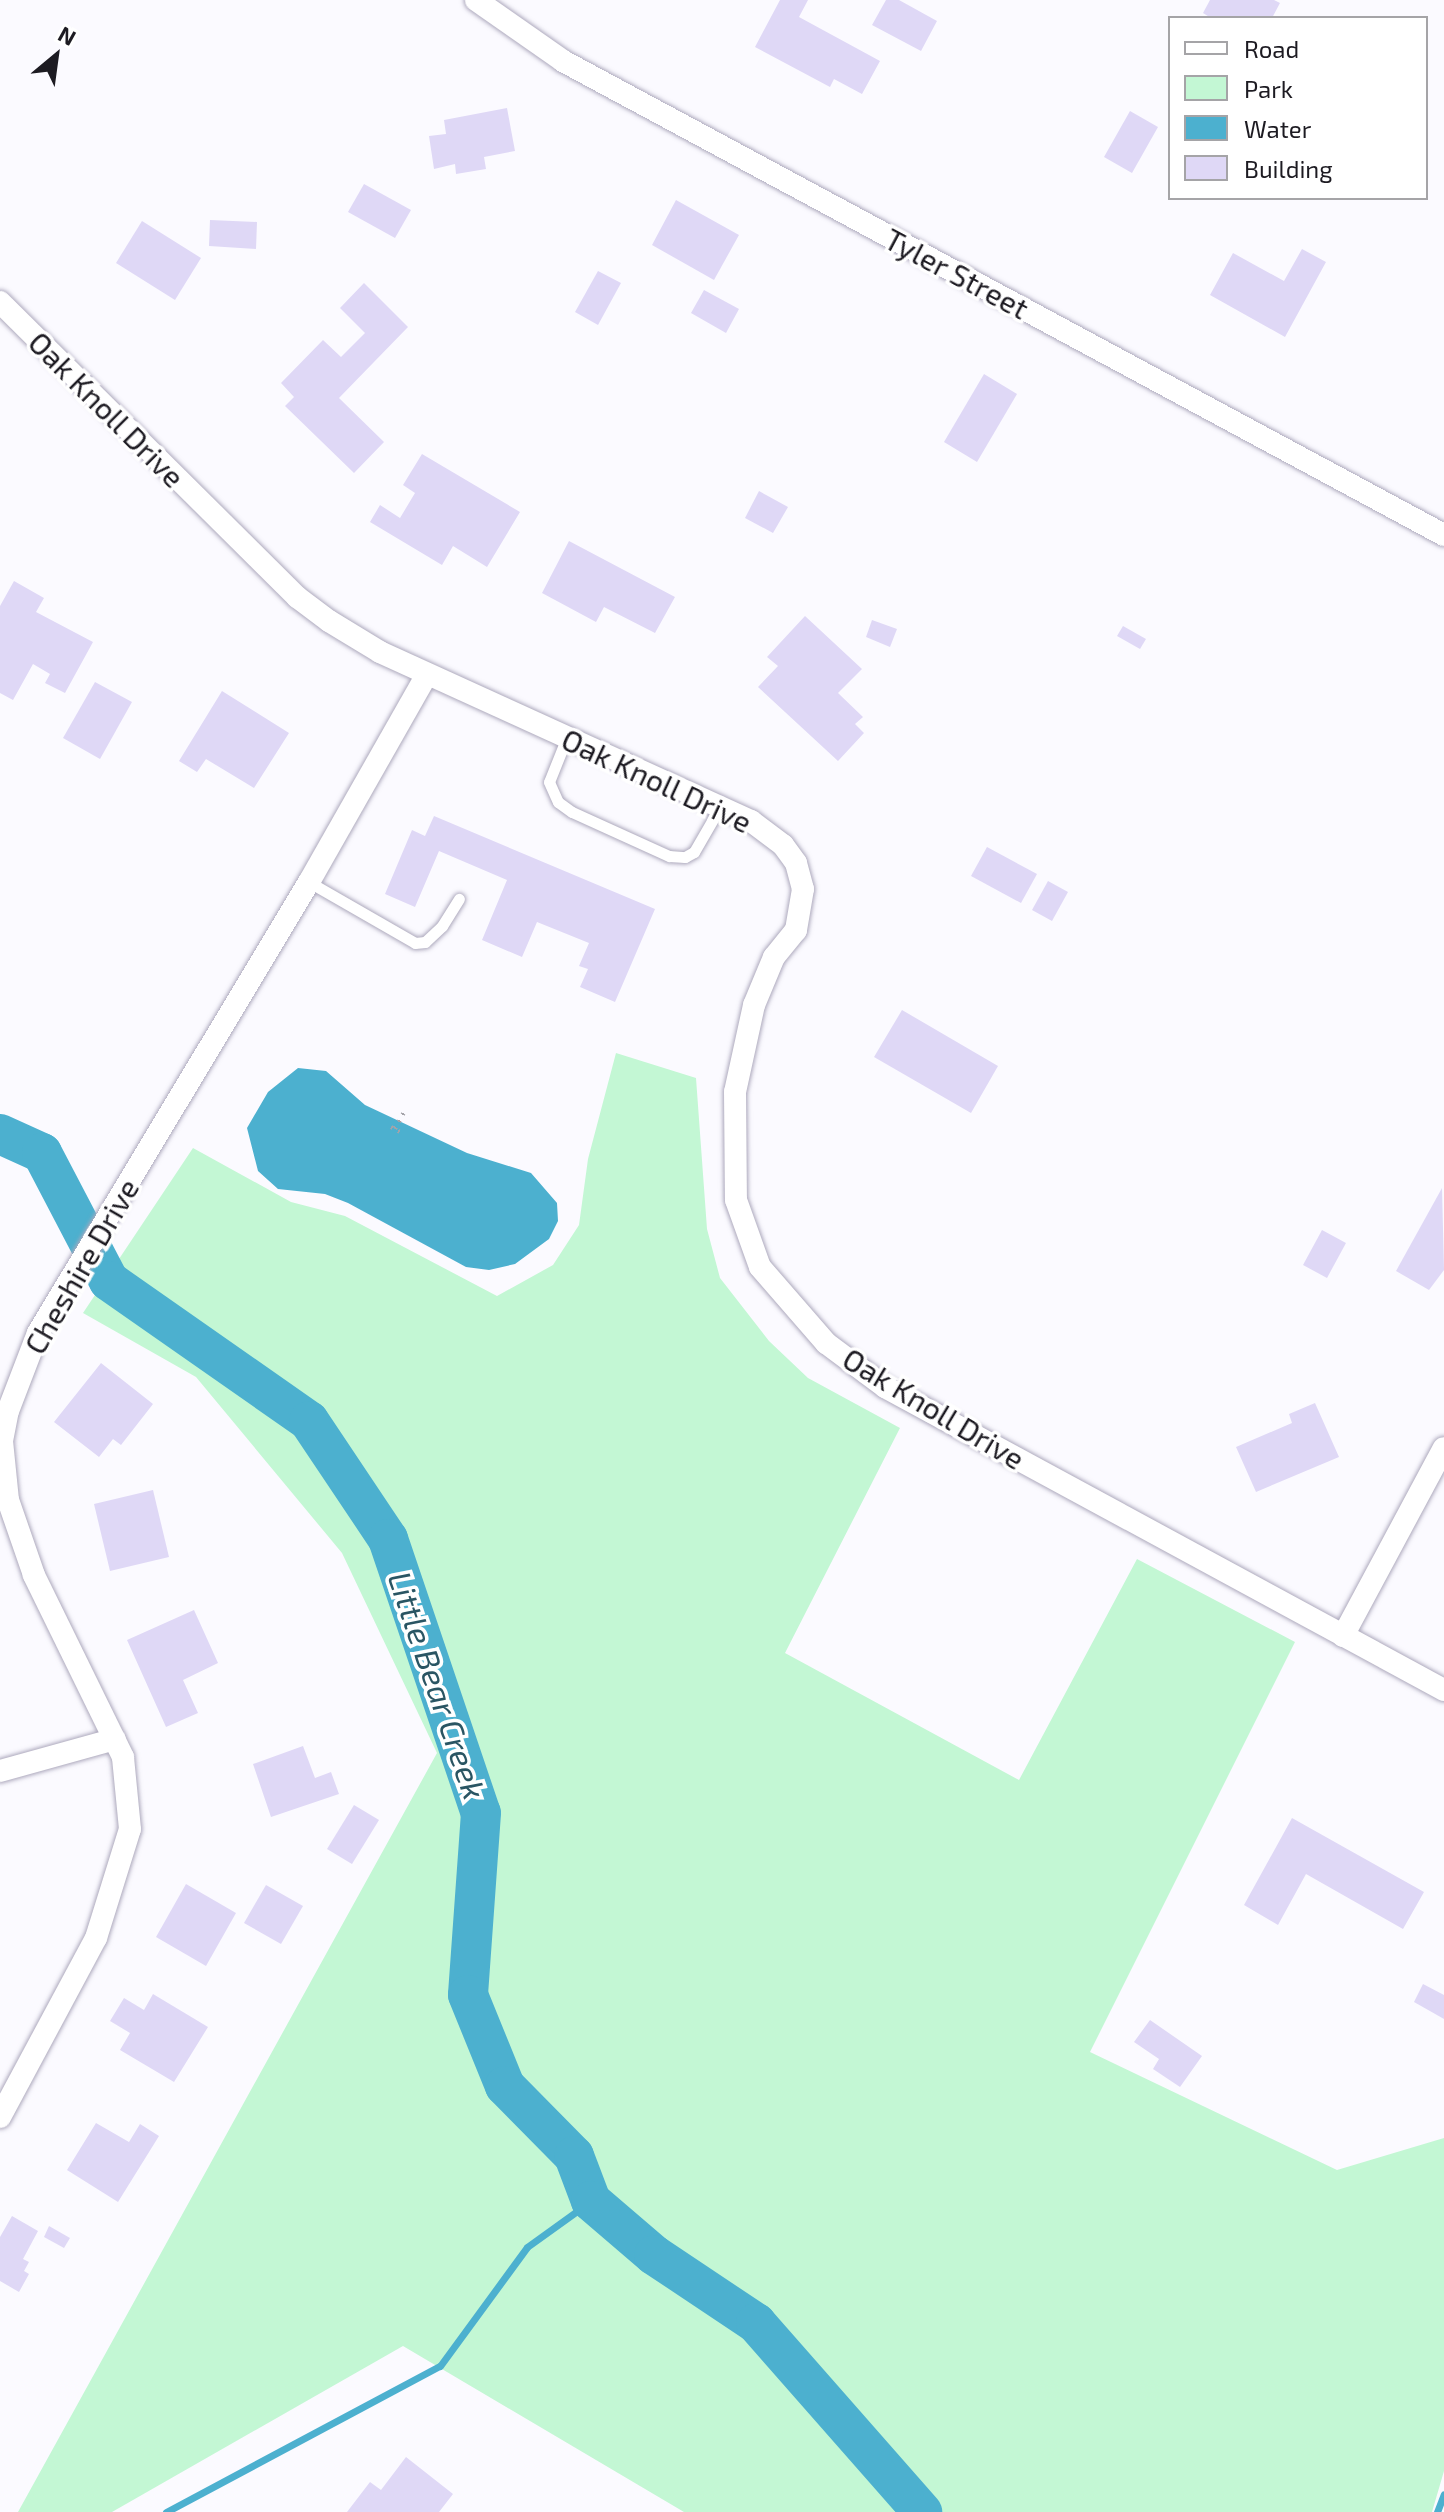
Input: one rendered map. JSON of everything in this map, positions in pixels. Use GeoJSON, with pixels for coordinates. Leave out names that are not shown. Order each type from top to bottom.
{"type":"FeatureCollection","features":[{"type":"Feature","properties":{"kind":"street","name":"Tyler Street"},"geometry":{"type":"LineString","coordinates":[[476,0],[576,68],[1444,535]]}},
{"type":"Feature","properties":{"kind":"street","name":"Oak Knoll Drive"},"geometry":{"type":"LineString","coordinates":[[0,302],[297,597],[380,652],[751,821],[783,845],[796,863],[803,889],[796,930],[774,957],[754,1005],[735,1092],[736,1200],[760,1267],[826,1343],[885,1387],[1444,1690]]}},
{"type":"Feature","properties":{"kind":"street","name":"Cheshire Drive"},"geometry":{"type":"LineString","coordinates":[[0,2117],[96,1938],[124,1859],[130,1795],[115,1739],[34,1575],[8,1500],[2,1441],[19,1375],[74,1271],[309,882],[427,674]]}},
{"type":"Feature","properties":{"kind":"street"},"geometry":{"type":"LineString","coordinates":[[1343,1636],[1444,1448]]}},
{"type":"Feature","properties":{"kind":"street"},"geometry":{"type":"LineString","coordinates":[[0,1771],[115,1739]]}},
{"type":"Feature","properties":{"kind":"lane"},"geometry":{"type":"LineString","coordinates":[[567,737],[549,782],[558,802],[655,850],[669,856],[694,852],[720,807]]}},
{"type":"Feature","properties":{"kind":"lane"},"geometry":{"type":"LineString","coordinates":[[309,882],[415,943],[425,942],[442,926],[459,899]]}},
{"type":"Feature","properties":{"kind":"path"},"geometry":{"type":"LineString","coordinates":[[395,1129],[405,1110]]}},
{"type":"Feature","properties":{"kind":"green space"},"geometry":{"type":"Polygon","coordinates":[[[616,1053],[696,1078],[707,1229],[720,1278],[769,1341],[808,1378],[900,1428],[785,1653],[1019,1780],[1137,1559],[1295,1642],[1090,2052],[1337,2170],[1444,2138],[1444,2471],[1432,2512],[684,2512],[403,2346],[112,2512],[18,2512],[437,1753],[342,1553],[196,1377],[83,1313],[193,1148],[291,1202],[345,1216],[497,1296],[553,1265],[579,1225],[588,1159],[616,1053]]]}},
{"type":"Feature","properties":{"kind":"water"},"geometry":{"type":"Polygon","coordinates":[[[298,1068],[326,1071],[365,1105],[467,1153],[531,1173],[557,1203],[558,1221],[549,1239],[515,1264],[489,1270],[466,1267],[348,1203],[325,1194],[278,1189],[258,1171],[247,1128],[268,1092],[298,1068]]]}},
{"type":"Feature","properties":{"kind":"building"},"geometry":{"type":"Polygon","coordinates":[[[780,0],[808,0],[799,17],[880,61],[862,94],[834,79],[830,87],[755,47],[780,0]]]}},
{"type":"Feature","properties":{"kind":"building"},"geometry":{"type":"Polygon","coordinates":[[[886,0],[899,0],[937,21],[921,51],[872,25],[886,0]]]}},
{"type":"Feature","properties":{"kind":"building"},"geometry":{"type":"Polygon","coordinates":[[[1210,0],[1274,0],[1280,3],[1273,16],[1208,16],[1203,13],[1210,0]]]}},
{"type":"Feature","properties":{"kind":"building"},"geometry":{"type":"Polygon","coordinates":[[[507,108],[515,151],[484,157],[486,169],[456,174],[455,164],[434,169],[429,136],[446,134],[444,120],[507,108]]]}},
{"type":"Feature","properties":{"kind":"building"},"geometry":{"type":"Polygon","coordinates":[[[1130,111],[1158,127],[1132,173],[1104,157],[1130,111]]]}},
{"type":"Feature","properties":{"kind":"building"},"geometry":{"type":"Polygon","coordinates":[[[364,184],[411,210],[395,238],[348,212],[364,184]]]}},
{"type":"Feature","properties":{"kind":"building"},"geometry":{"type":"Polygon","coordinates":[[[676,200],[739,235],[714,280],[652,245],[676,200]]]}},
{"type":"Feature","properties":{"kind":"building"},"geometry":{"type":"Polygon","coordinates":[[[210,220],[257,222],[256,249],[209,246],[210,220]]]}},
{"type":"Feature","properties":{"kind":"building"},"geometry":{"type":"Polygon","coordinates":[[[142,221],[201,258],[175,300],[116,263],[142,221]]]}},
{"type":"Feature","properties":{"kind":"building"},"geometry":{"type":"Polygon","coordinates":[[[1302,249],[1326,262],[1285,337],[1210,295],[1233,253],[1284,281],[1302,249]]]}},
{"type":"Feature","properties":{"kind":"building"},"geometry":{"type":"Polygon","coordinates":[[[598,271],[621,283],[598,325],[575,312],[598,271]]]}},
{"type":"Feature","properties":{"kind":"building"},"geometry":{"type":"Polygon","coordinates":[[[364,283],[408,327],[339,398],[384,442],[354,473],[285,406],[294,397],[281,383],[323,340],[341,357],[365,333],[340,308],[364,283]]]}},
{"type":"Feature","properties":{"kind":"building"},"geometry":{"type":"Polygon","coordinates":[[[704,290],[739,309],[726,333],[691,313],[704,290]]]}},
{"type":"Feature","properties":{"kind":"building"},"geometry":{"type":"Polygon","coordinates":[[[984,374],[1017,394],[977,462],[944,442],[984,374]]]}},
{"type":"Feature","properties":{"kind":"building"},"geometry":{"type":"Polygon","coordinates":[[[422,454],[520,512],[487,567],[453,546],[442,565],[370,522],[380,505],[400,518],[415,493],[403,485],[422,454]]]}},
{"type":"Feature","properties":{"kind":"building"},"geometry":{"type":"Polygon","coordinates":[[[759,491],[788,507],[773,533],[745,518],[759,491]]]}},
{"type":"Feature","properties":{"kind":"building"},"geometry":{"type":"Polygon","coordinates":[[[569,541],[675,597],[655,633],[604,607],[596,622],[542,593],[569,541]]]}},
{"type":"Feature","properties":{"kind":"building"},"geometry":{"type":"Polygon","coordinates":[[[14,581],[44,598],[36,612],[93,642],[65,693],[45,683],[50,674],[33,664],[13,700],[0,693],[0,606],[14,581]]]}},
{"type":"Feature","properties":{"kind":"building"},"geometry":{"type":"Polygon","coordinates":[[[805,616],[862,669],[838,693],[863,717],[855,724],[864,733],[838,761],[758,687],[778,666],[767,657],[805,616]]]}},
{"type":"Feature","properties":{"kind":"building"},"geometry":{"type":"Polygon","coordinates":[[[872,620],[897,629],[890,647],[866,637],[872,620]]]}},
{"type":"Feature","properties":{"kind":"building"},"geometry":{"type":"Polygon","coordinates":[[[1123,626],[1146,639],[1140,649],[1117,636],[1123,626]]]}},
{"type":"Feature","properties":{"kind":"building"},"geometry":{"type":"Polygon","coordinates":[[[95,682],[132,702],[100,759],[63,738],[95,682]]]}},
{"type":"Feature","properties":{"kind":"building"},"geometry":{"type":"Polygon","coordinates":[[[222,691],[289,733],[254,788],[206,759],[197,772],[179,761],[222,691]]]}},
{"type":"Feature","properties":{"kind":"building"},"geometry":{"type":"Polygon","coordinates":[[[434,816],[655,909],[615,1002],[580,987],[588,969],[579,966],[589,943],[537,922],[522,957],[482,940],[507,880],[439,851],[415,907],[385,894],[412,830],[425,836],[434,816]]]}},
{"type":"Feature","properties":{"kind":"building"},"geometry":{"type":"Polygon","coordinates":[[[987,847],[1037,874],[1021,903],[971,876],[987,847]]]}},
{"type":"Feature","properties":{"kind":"building"},"geometry":{"type":"Polygon","coordinates":[[[1048,881],[1068,892],[1052,921],[1032,910],[1048,881]]]}},
{"type":"Feature","properties":{"kind":"building"},"geometry":{"type":"Polygon","coordinates":[[[902,1010],[998,1066],[971,1113],[874,1057],[902,1010]]]}},
{"type":"Feature","properties":{"kind":"building"},"geometry":{"type":"Polygon","coordinates":[[[1442,1188],[1444,1270],[1429,1290],[1396,1271],[1442,1188]]]}},
{"type":"Feature","properties":{"kind":"building"},"geometry":{"type":"Polygon","coordinates":[[[1322,1230],[1346,1243],[1327,1278],[1303,1265],[1322,1230]]]}},
{"type":"Feature","properties":{"kind":"building"},"geometry":{"type":"Polygon","coordinates":[[[101,1363],[153,1404],[121,1445],[113,1439],[99,1457],[54,1422],[101,1363]]]}},
{"type":"Feature","properties":{"kind":"building"},"geometry":{"type":"Polygon","coordinates":[[[1315,1403],[1339,1457],[1256,1492],[1236,1447],[1292,1423],[1289,1414],[1315,1403]]]}},
{"type":"Feature","properties":{"kind":"building"},"geometry":{"type":"Polygon","coordinates":[[[153,1490],[169,1557],[110,1571],[94,1504],[153,1490]]]}},
{"type":"Feature","properties":{"kind":"building"},"geometry":{"type":"Polygon","coordinates":[[[194,1610],[218,1663],[183,1680],[198,1713],[166,1727],[127,1640],[194,1610]]]}},
{"type":"Feature","properties":{"kind":"building"},"geometry":{"type":"Polygon","coordinates":[[[303,1746],[315,1778],[331,1772],[339,1794],[271,1817],[253,1764],[303,1746]]]}},
{"type":"Feature","properties":{"kind":"building"},"geometry":{"type":"Polygon","coordinates":[[[354,1805],[379,1820],[352,1864],[327,1849],[354,1805]]]}},
{"type":"Feature","properties":{"kind":"building"},"geometry":{"type":"Polygon","coordinates":[[[1292,1818],[1424,1892],[1403,1929],[1306,1874],[1278,1925],[1244,1905],[1292,1818]]]}},
{"type":"Feature","properties":{"kind":"building"},"geometry":{"type":"Polygon","coordinates":[[[186,1884],[236,1913],[206,1966],[156,1937],[186,1884]]]}},
{"type":"Feature","properties":{"kind":"building"},"geometry":{"type":"Polygon","coordinates":[[[266,1885],[303,1906],[281,1944],[244,1923],[266,1885]]]}},
{"type":"Feature","properties":{"kind":"building"},"geometry":{"type":"Polygon","coordinates":[[[1423,1984],[1444,1995],[1444,2019],[1414,2002],[1423,1984]]]}},
{"type":"Feature","properties":{"kind":"building"},"geometry":{"type":"Polygon","coordinates":[[[153,1994],[208,2027],[174,2082],[120,2050],[130,2033],[110,2021],[124,1998],[144,2010],[153,1994]]]}},
{"type":"Feature","properties":{"kind":"building"},"geometry":{"type":"Polygon","coordinates":[[[1150,2020],[1202,2056],[1180,2087],[1153,2069],[1159,2059],[1134,2042],[1150,2020]]]}},
{"type":"Feature","properties":{"kind":"building"},"geometry":{"type":"Polygon","coordinates":[[[96,2123],[129,2142],[140,2124],[159,2136],[118,2202],[67,2170],[96,2123]]]}},
{"type":"Feature","properties":{"kind":"building"},"geometry":{"type":"Polygon","coordinates":[[[12,2216],[38,2231],[23,2259],[29,2262],[24,2271],[29,2274],[19,2292],[0,2281],[0,2237],[12,2216]]]}},
{"type":"Feature","properties":{"kind":"building"},"geometry":{"type":"Polygon","coordinates":[[[49,2226],[70,2238],[64,2248],[44,2237],[49,2226]]]}},
{"type":"Feature","properties":{"kind":"building"},"geometry":{"type":"Polygon","coordinates":[[[406,2457],[453,2494],[439,2512],[347,2512],[370,2482],[381,2490],[406,2457]]]}},
{"type":"Feature","properties":{"kind":"waterway","name":"Little Bear Creek"},"geometry":{"type":"LineString","coordinates":[[0,1134],[42,1153],[109,1281],[309,1421],[388,1539],[481,1813],[468,1995],[505,2086],[574,2156],[591,2201],[654,2255],[756,2323],[922,2512]]}},
{"type":"Feature","properties":{"kind":"waterway"},"geometry":{"type":"LineString","coordinates":[[166,2512],[440,2366],[527,2247],[591,2201]]}},
{"type":"Feature","properties":{"kind":"waterway"},"geometry":{"type":"LineString","coordinates":[[1437,2512],[1444,2494]]}}]}
